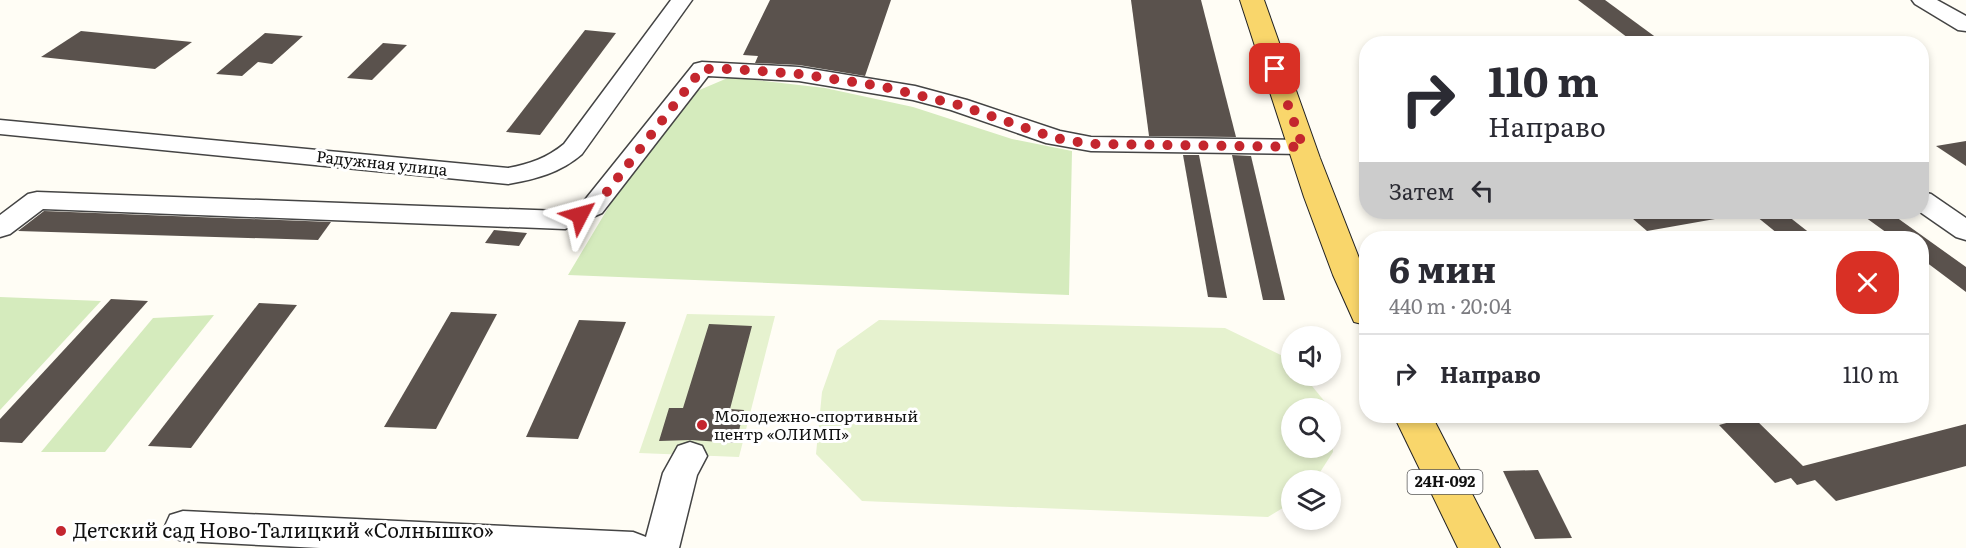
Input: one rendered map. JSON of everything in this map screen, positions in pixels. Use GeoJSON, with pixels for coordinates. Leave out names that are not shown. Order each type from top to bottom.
{"type":"FeatureCollection","features":[{"type":"Feature","properties":{"kind":"main road"},"geometry":{"type":"LineString","coordinates":[[1252,0],[1349,275],[1359,297]]}},
{"type":"Feature","properties":{"kind":"main road","name":"24Н-092"},"geometry":{"type":"LineString","coordinates":[[1416,423],[1479,548]]}},
{"type":"Feature","properties":{"kind":"street","name":"Радужная улица"},"geometry":{"type":"LineString","coordinates":[[0,127],[508,176],[544,168],[558,162],[573,149],[682,0]]}},
{"type":"Feature","properties":{"kind":"street"},"geometry":{"type":"LineString","coordinates":[[1922,0],[1966,24]]}},
{"type":"Feature","properties":{"kind":"street"},"geometry":{"type":"LineString","coordinates":[[0,228],[37,200],[565,220],[593,207],[702,69],[799,74],[903,91],[959,105],[1055,138],[1090,144],[1303,147]]}},
{"type":"Feature","properties":{"kind":"street"},"geometry":{"type":"LineString","coordinates":[[1929,205],[1966,231]]}},
{"type":"Feature","properties":{"kind":"street"},"geometry":{"type":"LineString","coordinates":[[661,548],[680,473],[690,456]]}},
{"type":"Feature","properties":{"kind":"street"},"geometry":{"type":"LineString","coordinates":[[183,526],[633,548]]}},
{"type":"Feature","properties":{"kind":"green space"},"geometry":{"type":"Polygon","coordinates":[[[730,77],[825,88],[913,107],[1012,139],[1072,151],[1069,295],[568,275],[620,188],[690,94],[730,77]]]}},
{"type":"Feature","properties":{"kind":"green space"},"geometry":{"type":"Polygon","coordinates":[[[0,297],[101,301],[0,410],[0,297]]]}},
{"type":"Feature","properties":{"kind":"green space"},"geometry":{"type":"Polygon","coordinates":[[[687,314],[775,316],[739,457],[639,453],[687,314]]]}},
{"type":"Feature","properties":{"kind":"green space"},"geometry":{"type":"Polygon","coordinates":[[[214,315],[105,452],[41,452],[153,318],[214,315]]]}},
{"type":"Feature","properties":{"kind":"green space"},"geometry":{"type":"Polygon","coordinates":[[[879,320],[1225,328],[1281,355],[1281,386],[1312,386],[1322,398],[1281,398],[1281,458],[1329,458],[1321,470],[1281,470],[1281,509],[1268,517],[862,501],[816,454],[822,392],[837,350],[879,320]]]}},
{"type":"Feature","properties":{"kind":"building"},"geometry":{"type":"Polygon","coordinates":[[[770,0],[891,0],[865,76],[799,65],[755,63],[758,56],[743,55],[770,0]]]}},
{"type":"Feature","properties":{"kind":"building"},"geometry":{"type":"Polygon","coordinates":[[[1131,0],[1201,0],[1236,137],[1149,136],[1131,0]]]}},
{"type":"Feature","properties":{"kind":"building"},"geometry":{"type":"Polygon","coordinates":[[[1578,0],[1605,0],[1654,36],[1625,36],[1578,0]]]}},
{"type":"Feature","properties":{"kind":"building"},"geometry":{"type":"Polygon","coordinates":[[[585,30],[616,33],[540,135],[506,132],[585,30]]]}},
{"type":"Feature","properties":{"kind":"building"},"geometry":{"type":"Polygon","coordinates":[[[81,31],[192,42],[155,69],[41,57],[81,31]]]}},
{"type":"Feature","properties":{"kind":"building"},"geometry":{"type":"Polygon","coordinates":[[[265,33],[303,36],[272,64],[258,62],[242,76],[216,74],[265,33]]]}},
{"type":"Feature","properties":{"kind":"building"},"geometry":{"type":"Polygon","coordinates":[[[383,43],[407,45],[372,80],[347,78],[383,43]]]}},
{"type":"Feature","properties":{"kind":"building"},"geometry":{"type":"Polygon","coordinates":[[[1966,141],[1966,166],[1936,146],[1966,141]]]}},
{"type":"Feature","properties":{"kind":"building"},"geometry":{"type":"Polygon","coordinates":[[[1183,155],[1199,155],[1227,298],[1208,297],[1183,155]]]}},
{"type":"Feature","properties":{"kind":"building"},"geometry":{"type":"Polygon","coordinates":[[[1232,155],[1251,156],[1285,300],[1263,300],[1232,155]]]}},
{"type":"Feature","properties":{"kind":"building"},"geometry":{"type":"Polygon","coordinates":[[[44,211],[331,222],[318,240],[18,231],[44,211]]]}},
{"type":"Feature","properties":{"kind":"building"},"geometry":{"type":"Polygon","coordinates":[[[1633,219],[1715,219],[1647,231],[1633,219]]]}},
{"type":"Feature","properties":{"kind":"building"},"geometry":{"type":"Polygon","coordinates":[[[1760,219],[1792,219],[1807,231],[1774,231],[1760,219]]]}},
{"type":"Feature","properties":{"kind":"building"},"geometry":{"type":"Polygon","coordinates":[[[1868,219],[1899,219],[1916,231],[1884,231],[1868,219]]]}},
{"type":"Feature","properties":{"kind":"building"},"geometry":{"type":"Polygon","coordinates":[[[494,230],[527,233],[519,246],[485,243],[494,230]]]}},
{"type":"Feature","properties":{"kind":"building"},"geometry":{"type":"Polygon","coordinates":[[[1929,241],[1966,267],[1966,292],[1929,264],[1929,241]]]}},
{"type":"Feature","properties":{"kind":"building"},"geometry":{"type":"Polygon","coordinates":[[[111,299],[148,301],[22,443],[0,442],[0,419],[111,299]]]}},
{"type":"Feature","properties":{"kind":"building"},"geometry":{"type":"Polygon","coordinates":[[[259,303],[297,305],[191,448],[148,446],[259,303]]]}},
{"type":"Feature","properties":{"kind":"building"},"geometry":{"type":"Polygon","coordinates":[[[451,312],[497,314],[436,429],[384,427],[451,312]]]}},
{"type":"Feature","properties":{"kind":"building"},"geometry":{"type":"Polygon","coordinates":[[[579,320],[626,322],[578,439],[526,437],[579,320]]]}},
{"type":"Feature","properties":{"kind":"building"},"geometry":{"type":"Polygon","coordinates":[[[709,324],[752,326],[730,409],[744,410],[736,443],[691,440],[659,441],[669,408],[683,408],[709,324]]]}},
{"type":"Feature","properties":{"kind":"building"},"geometry":{"type":"Polygon","coordinates":[[[1759,423],[1803,466],[1966,424],[1966,466],[1836,501],[1815,480],[1797,485],[1791,478],[1775,483],[1719,425],[1759,423]]]}},
{"type":"Feature","properties":{"kind":"building"},"geometry":{"type":"Polygon","coordinates":[[[1538,470],[1572,538],[1535,539],[1503,471],[1538,470]]]}},
{"type":"Feature","properties":{"kind":"place","name":"Молодежно-спортивный центр «ОЛИМП»"},"geometry":{"type":"Point","coordinates":[702,425]}},
{"type":"Feature","properties":{"kind":"place","name":"Детский сад Ново-Талицкий «Солнышко»"},"geometry":{"type":"Point","coordinates":[61,531]}},
{"type":"Feature","properties":{"kind":"route"},"geometry":{"type":"LineString","coordinates":[[580,215],[593,207],[606,193],[666,112],[702,69],[799,74],[880,86],[959,105],[1055,138],[1090,144],[1303,147],[1275,69]]}}]}
